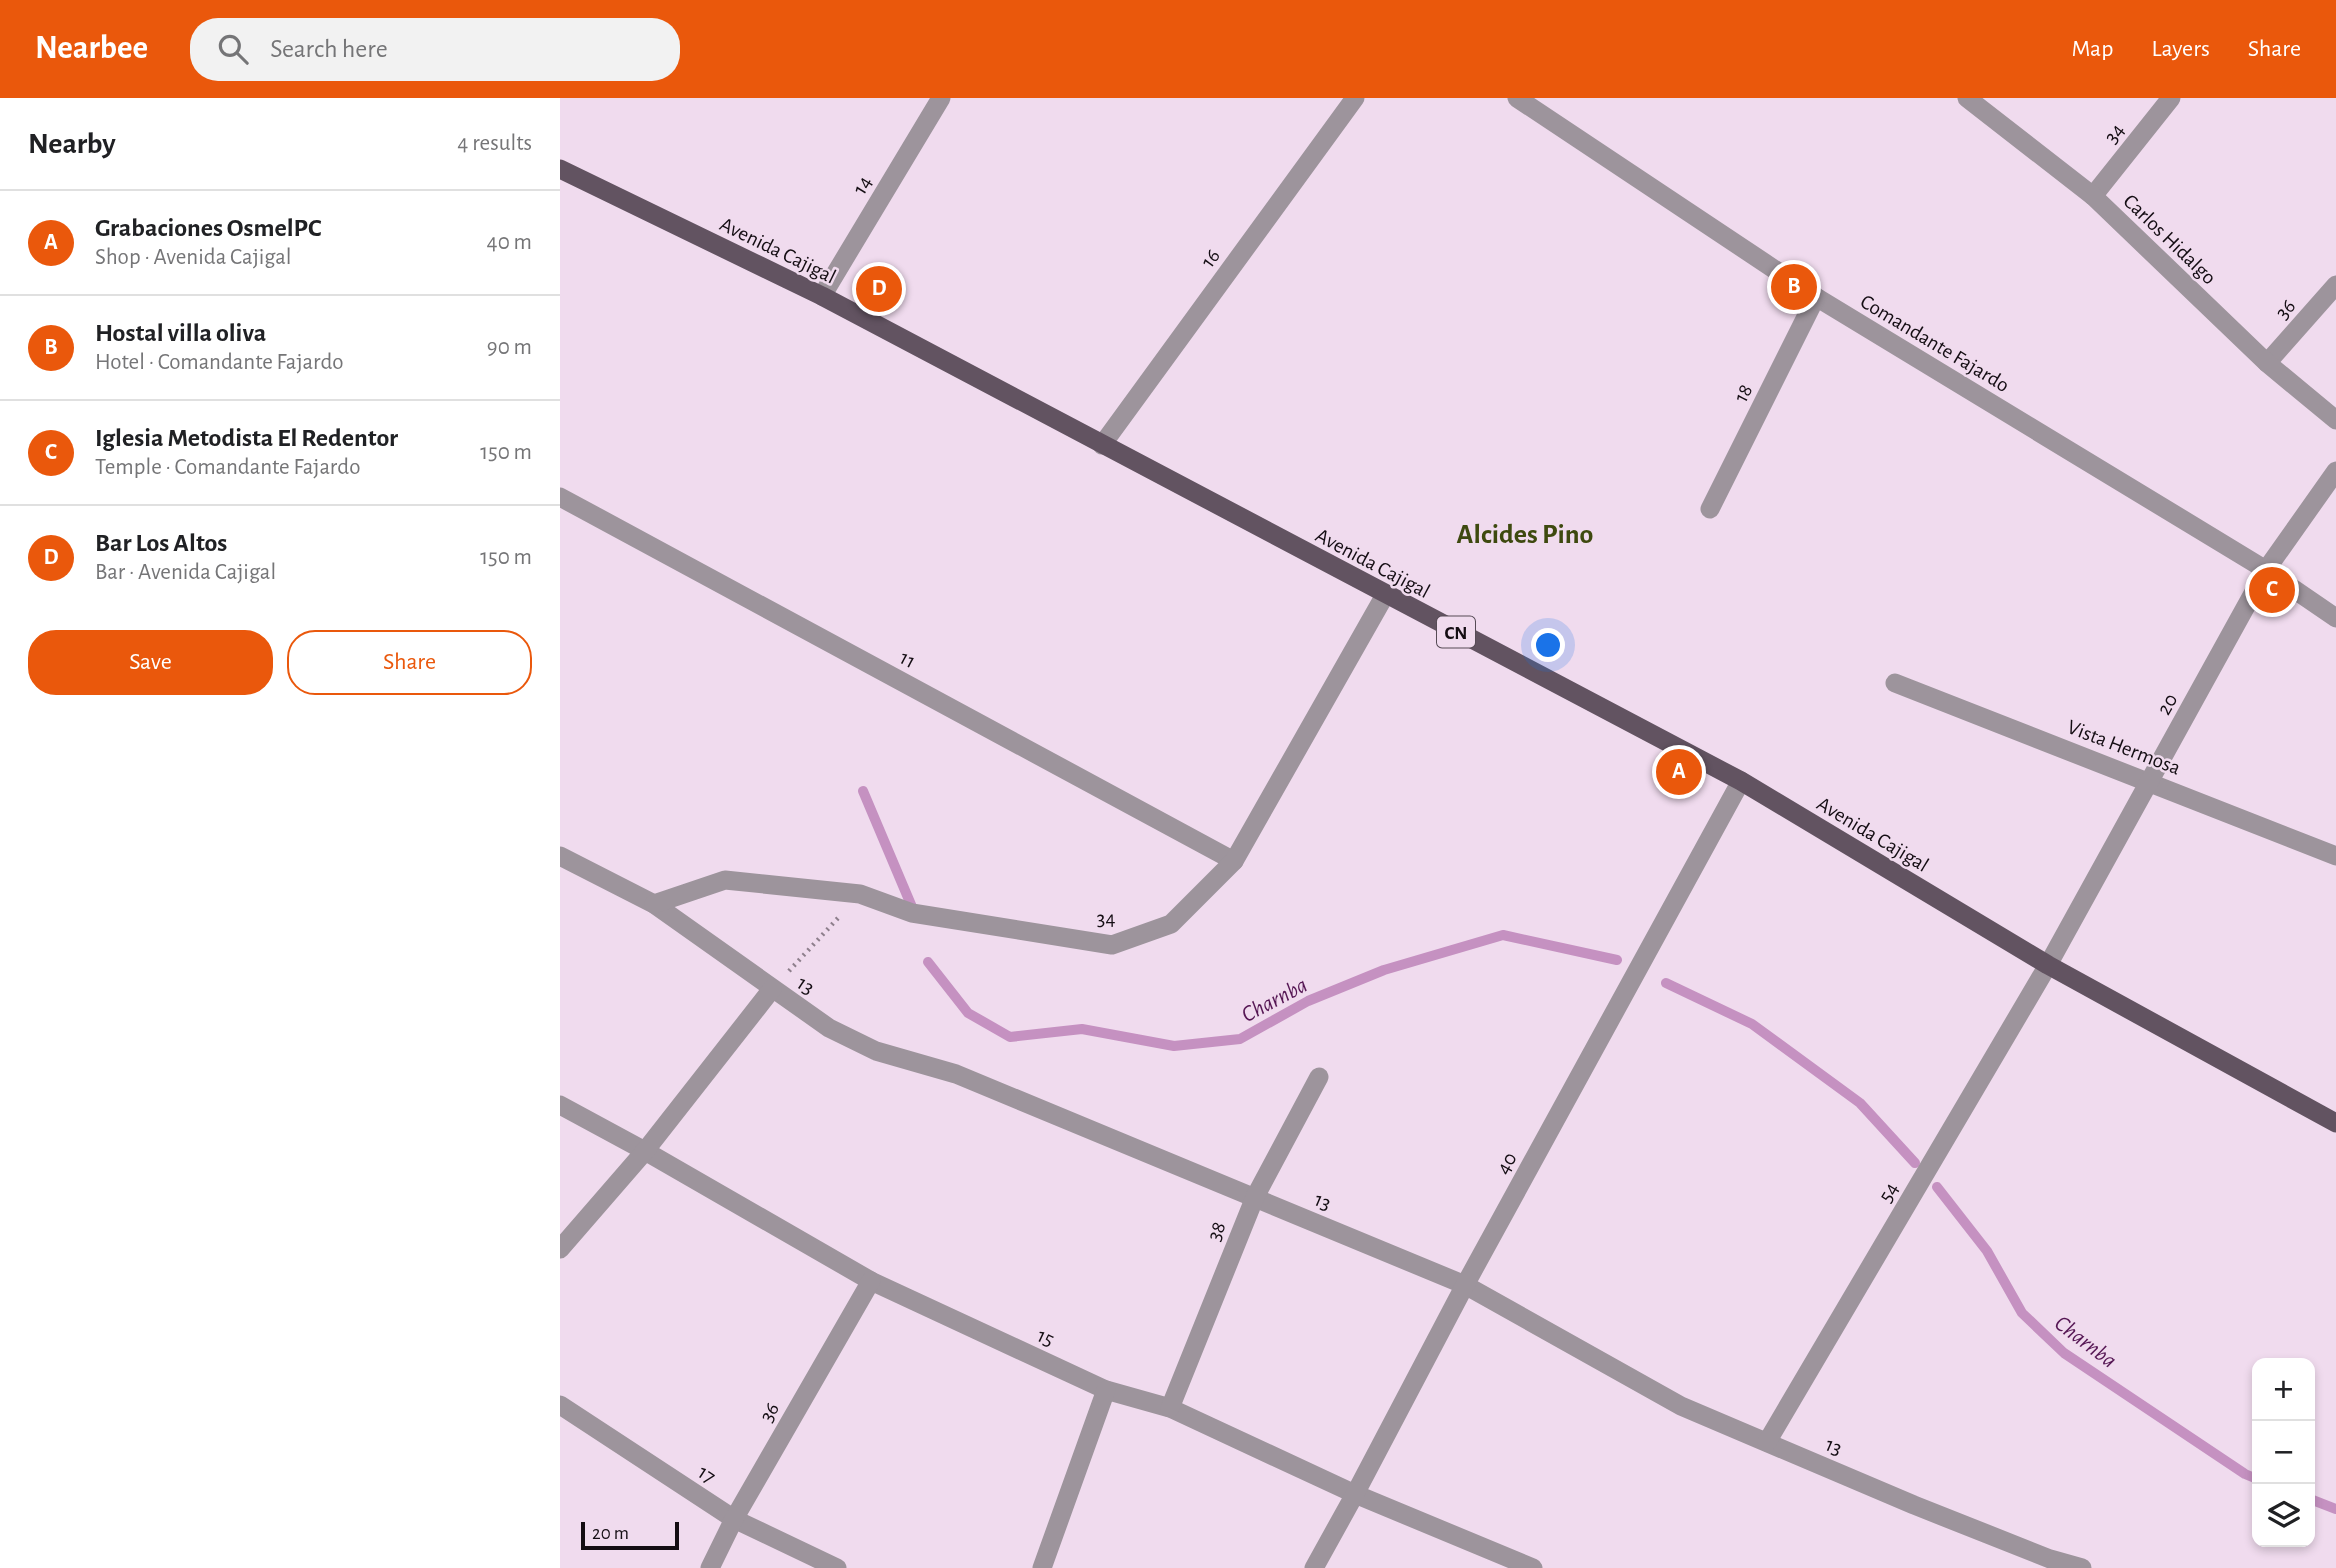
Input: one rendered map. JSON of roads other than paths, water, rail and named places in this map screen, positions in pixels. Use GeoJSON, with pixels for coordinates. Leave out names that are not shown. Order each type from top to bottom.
{"type":"FeatureCollection","features":[{"type":"Feature","properties":{"kind":"main road","name":"Avenida Cajigal"},"geometry":{"type":"LineString","coordinates":[[560,169],[822,296],[1741,781],[2048,965],[2336,1123]]}},
{"type":"Feature","properties":{"kind":"street","name":"14"},"geometry":{"type":"LineString","coordinates":[[822,296],[941,98]]}},
{"type":"Feature","properties":{"kind":"street","name":"16"},"geometry":{"type":"LineString","coordinates":[[1102,445],[1355,98]]}},
{"type":"Feature","properties":{"kind":"street","name":"Comandante Fajardo"},"geometry":{"type":"LineString","coordinates":[[1517,98],[1816,297],[2266,570],[2336,618]]}},
{"type":"Feature","properties":{"kind":"street","name":"Carlos Hidalgo"},"geometry":{"type":"LineString","coordinates":[[1967,98],[2093,196],[2267,363],[2336,420]]}},
{"type":"Feature","properties":{"kind":"street","name":"34"},"geometry":{"type":"LineString","coordinates":[[2093,196],[2171,98]]}},
{"type":"Feature","properties":{"kind":"street","name":"36"},"geometry":{"type":"LineString","coordinates":[[2267,363],[2336,285]]}},
{"type":"Feature","properties":{"kind":"street","name":"18"},"geometry":{"type":"LineString","coordinates":[[1710,509],[1816,297]]}},
{"type":"Feature","properties":{"kind":"street","name":"20"},"geometry":{"type":"LineString","coordinates":[[2048,965],[2266,570],[2336,471]]}},
{"type":"Feature","properties":{"kind":"street","name":"11"},"geometry":{"type":"LineString","coordinates":[[560,497],[1234,861]]}},
{"type":"Feature","properties":{"kind":"street","name":"34"},"geometry":{"type":"LineString","coordinates":[[654,904],[725,880],[860,894],[912,913],[1112,945],[1171,924],[1234,861],[1385,595]]}},
{"type":"Feature","properties":{"kind":"street","name":"Vista Hermosa"},"geometry":{"type":"LineString","coordinates":[[1895,683],[2336,856]]}},
{"type":"Feature","properties":{"kind":"street","name":"40"},"geometry":{"type":"LineString","coordinates":[[1314,1568],[1465,1285],[1741,781]]}},
{"type":"Feature","properties":{"kind":"street","name":"13"},"geometry":{"type":"LineString","coordinates":[[560,856],[654,904],[829,1028],[876,1051],[956,1074],[1465,1285],[1681,1406],[2039,1555],[2082,1568]]}},
{"type":"Feature","properties":{"kind":"street","name":"54"},"geometry":{"type":"LineString","coordinates":[[1767,1442],[2048,965]]}},
{"type":"Feature","properties":{"kind":"street"},"geometry":{"type":"LineString","coordinates":[[560,1249],[645,1151],[772,989]]}},
{"type":"Feature","properties":{"kind":"street","name":"38"},"geometry":{"type":"LineString","coordinates":[[1170,1408],[1255,1197],[1319,1077]]}},
{"type":"Feature","properties":{"kind":"street","name":"15"},"geometry":{"type":"LineString","coordinates":[[560,1105],[871,1281],[1106,1390],[1170,1408],[1355,1494],[1533,1568]]}},
{"type":"Feature","properties":{"kind":"street","name":"36"},"geometry":{"type":"LineString","coordinates":[[710,1568],[734,1519],[871,1281]]}},
{"type":"Feature","properties":{"kind":"street"},"geometry":{"type":"LineString","coordinates":[[1042,1568],[1106,1390]]}},
{"type":"Feature","properties":{"kind":"street","name":"17"},"geometry":{"type":"LineString","coordinates":[[560,1405],[734,1519],[837,1568]]}},
{"type":"Feature","properties":{"kind":"waterway","name":"Charnba"},"geometry":{"type":"LineString","coordinates":[[863,791],[912,907]]}},
{"type":"Feature","properties":{"kind":"waterway","name":"Charnba"},"geometry":{"type":"LineString","coordinates":[[928,962],[968,1013],[1010,1037],[1082,1029],[1174,1046],[1240,1039],[1308,1001],[1384,970],[1503,935],[1617,960]]}},
{"type":"Feature","properties":{"kind":"waterway","name":"Charnba"},"geometry":{"type":"LineString","coordinates":[[1666,983],[1752,1024],[1860,1103],[1915,1163]]}},
{"type":"Feature","properties":{"kind":"waterway","name":"Charnba"},"geometry":{"type":"LineString","coordinates":[[1937,1187],[1987,1251],[2022,1313],[2064,1353],[2252,1477]]}},
{"type":"Feature","properties":{"kind":"waterway","name":"Charnba"},"geometry":{"type":"LineString","coordinates":[[2315,1501],[2336,1509]]}},
{"type":"Feature","properties":{"kind":"place","name":"Hostal villa oliva"},"geometry":{"type":"Point","coordinates":[1794,287]}},
{"type":"Feature","properties":{"kind":"place","name":"Bar Los Altos"},"geometry":{"type":"Point","coordinates":[879,289]}},
{"type":"Feature","properties":{"kind":"place","name":"Iglesia Metodista El Redentor"},"geometry":{"type":"Point","coordinates":[2272,590]}},
{"type":"Feature","properties":{"kind":"place","name":"Grabaciones OsmelPC"},"geometry":{"type":"Point","coordinates":[1679,772]}},
{"type":"Feature","properties":{"kind":"district","name":"Alcides Pino"},"geometry":{"type":"Point","coordinates":[1525,533]}}]}
